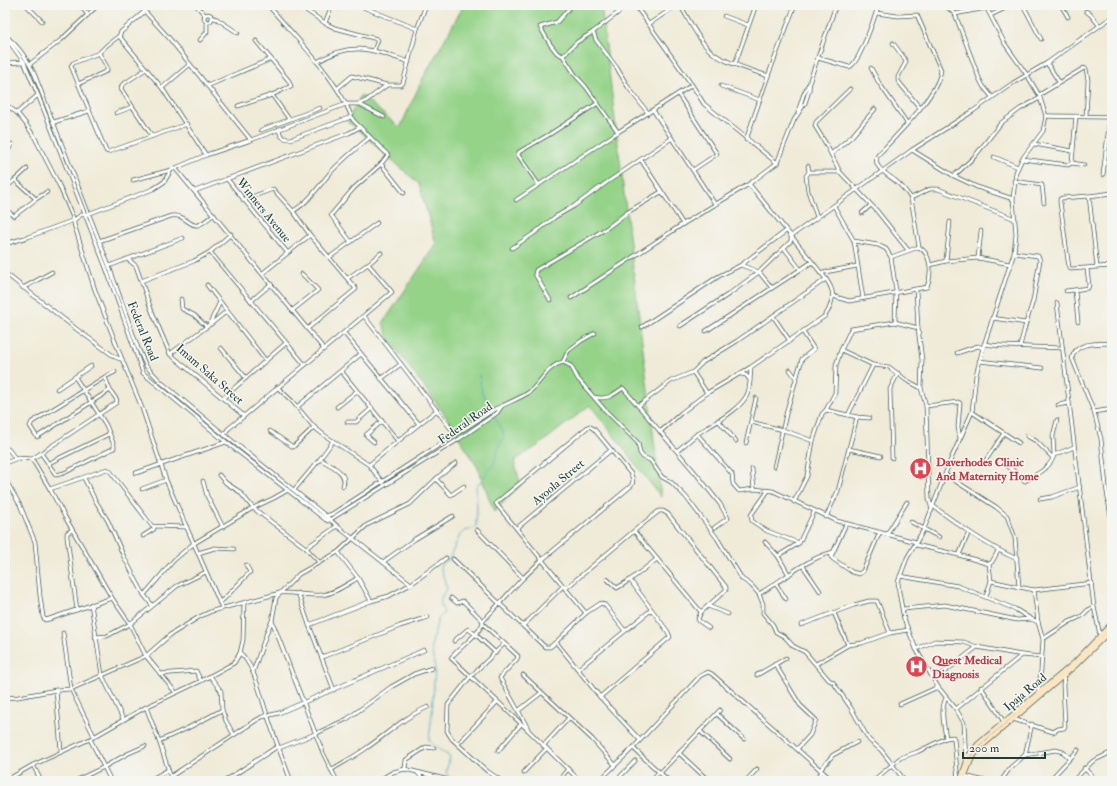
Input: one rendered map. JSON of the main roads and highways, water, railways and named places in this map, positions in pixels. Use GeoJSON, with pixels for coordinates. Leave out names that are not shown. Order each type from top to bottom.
{"type":"FeatureCollection","features":[{"type":"Feature","properties":{"kind":"main road"},"geometry":{"type":"LineString","coordinates":[[5,10],[10,5]]}},
{"type":"Feature","properties":{"kind":"main road","name":"Ipaja Road"},"geometry":{"type":"LineString","coordinates":[[963,781],[975,753],[1011,718],[1075,662],[1100,635],[1111,628]]}},
{"type":"Feature","properties":{"kind":"main road","name":"Ipaja Road"},"geometry":{"type":"LineString","coordinates":[[959,781],[966,761],[978,744],[1064,676],[1111,628]]}},
{"type":"Feature","properties":{"kind":"waterway"},"geometry":{"type":"LineString","coordinates":[[479,375],[482,392],[491,410]]}},
{"type":"Feature","properties":{"kind":"waterway"},"geometry":{"type":"LineString","coordinates":[[448,776],[446,772],[450,757],[432,744],[429,739],[435,668],[431,647],[438,619],[444,613],[441,606],[441,600],[442,595],[447,589],[440,566],[449,559],[460,535],[464,531],[473,529],[476,526],[476,487],[494,464],[499,445],[504,438],[503,431],[494,416]]}},
{"type":"Feature","properties":{"kind":"place","name":"Daverhodes Clinic And Maternity Home"},"geometry":{"type":"Point","coordinates":[921,469]}},
{"type":"Feature","properties":{"kind":"place","name":"Quest Medical Diagnosis"},"geometry":{"type":"Point","coordinates":[917,667]}}]}
